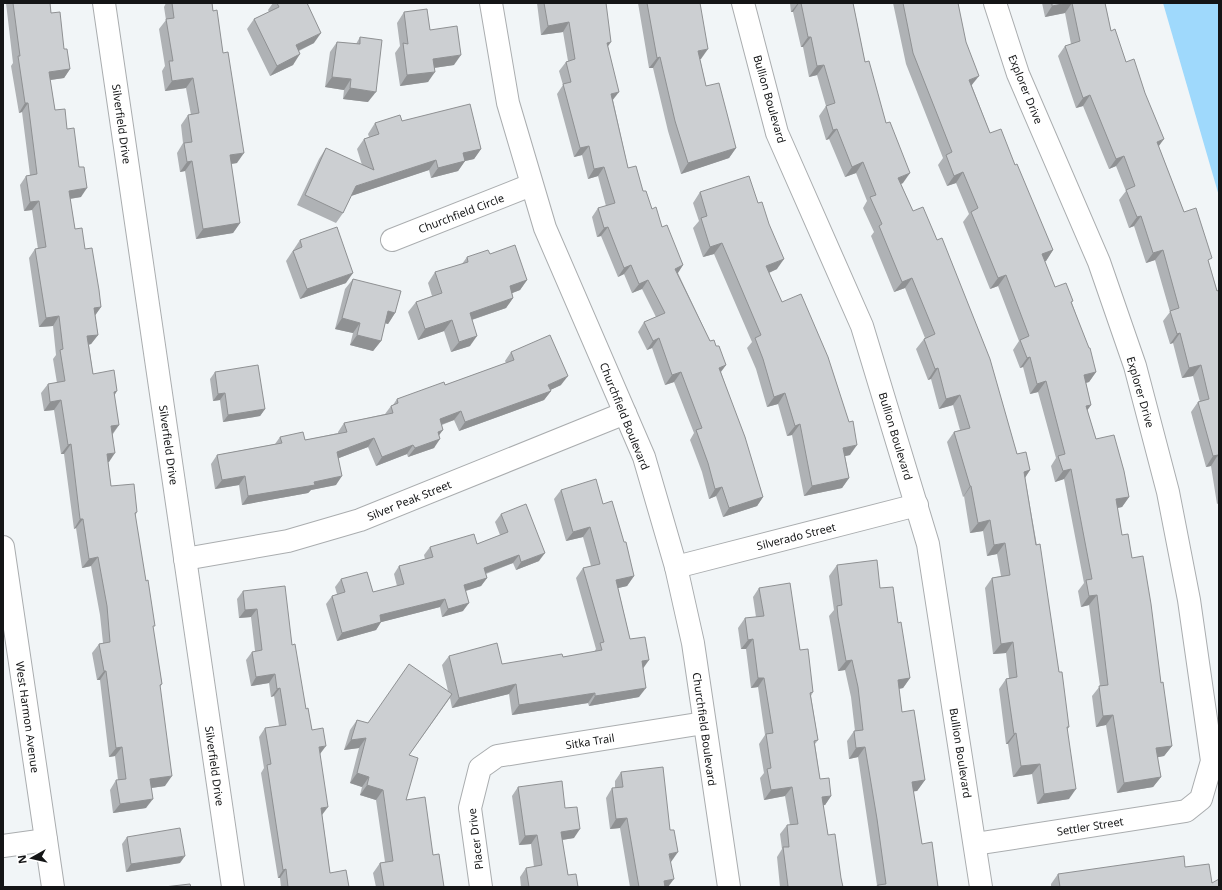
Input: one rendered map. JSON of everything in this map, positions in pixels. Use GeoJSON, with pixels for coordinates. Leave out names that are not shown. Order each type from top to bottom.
{"type":"FeatureCollection","features":[{"type":"Feature","properties":{"kind":"street","name":"Silverfield Drive"},"geometry":{"type":"LineString","coordinates":[[104,3],[233,887]]}},
{"type":"Feature","properties":{"kind":"street","name":"Churchfield Boulevard"},"geometry":{"type":"LineString","coordinates":[[491,3],[508,103],[531,185],[545,228],[644,457],[676,567],[693,643],[729,887]]}},
{"type":"Feature","properties":{"kind":"street","name":"Bullion Boulevard"},"geometry":{"type":"LineString","coordinates":[[743,3],[777,133],[862,326],[928,544],[981,887]]}},
{"type":"Feature","properties":{"kind":"street","name":"Explorer Drive"},"geometry":{"type":"LineString","coordinates":[[995,3],[1018,74],[1099,262],[1135,366],[1166,485],[1189,600],[1212,761],[1201,799]]}},
{"type":"Feature","properties":{"kind":"street","name":"Churchfield Circle"},"geometry":{"type":"LineString","coordinates":[[392,240],[531,185]]}},
{"type":"Feature","properties":{"kind":"street","name":"Silver Peak Street"},"geometry":{"type":"LineString","coordinates":[[185,559],[288,541],[360,520],[625,413]]}},
{"type":"Feature","properties":{"kind":"street","name":"Silverado Street"},"geometry":{"type":"LineString","coordinates":[[676,567],[917,505]]}},
{"type":"Feature","properties":{"kind":"street","name":"West Harmon Avenue"},"geometry":{"type":"LineString","coordinates":[[3,547],[6,596],[53,887]]}},
{"type":"Feature","properties":{"kind":"street","name":"Sitka Trail"},"geometry":{"type":"LineString","coordinates":[[480,768],[496,756],[704,723]]}},
{"type":"Feature","properties":{"kind":"street","name":"Placer Drive"},"geometry":{"type":"LineString","coordinates":[[480,768],[470,808],[481,887]]}},
{"type":"Feature","properties":{"kind":"street","name":"Settler Street"},"geometry":{"type":"LineString","coordinates":[[975,844],[1186,811],[1201,799]]}},
{"type":"Feature","properties":{"kind":"street"},"geometry":{"type":"LineString","coordinates":[[3,846],[46,840]]}},
{"type":"Feature","properties":{"kind":"water"},"geometry":{"type":"Polygon","coordinates":[[[1163,3],[1219,3],[1219,196],[1163,3]]]}},
{"type":"Feature","properties":{"kind":"building"},"geometry":{"type":"Polygon","coordinates":[[[13,3],[50,3],[51,13],[60,12],[64,49],[67,49],[70,69],[49,72],[55,110],[65,109],[67,129],[74,128],[79,167],[84,167],[87,188],[69,191],[75,229],[82,228],[85,249],[92,248],[99,290],[101,307],[94,308],[98,335],[87,336],[93,374],[114,370],[117,391],[114,392],[119,425],[111,426],[115,453],[107,454],[111,486],[134,484],[137,512],[135,513],[146,581],[148,580],[162,684],[160,685],[172,776],[150,779],[153,799],[120,804],[116,780],[126,779],[122,747],[116,748],[106,671],[104,671],[99,644],[110,642],[107,606],[98,557],[89,559],[83,519],[80,519],[71,444],[68,445],[61,400],[50,402],[48,384],[65,381],[60,350],[63,349],[59,316],[46,318],[35,249],[46,247],[39,201],[30,202],[26,176],[37,174],[28,103],[25,103],[18,56],[20,56],[13,3]]]}},
{"type":"Feature","properties":{"kind":"building"},"geometry":{"type":"Polygon","coordinates":[[[172,3],[212,3],[213,11],[217,10],[223,53],[228,52],[244,153],[230,155],[240,223],[203,229],[192,161],[187,162],[184,143],[192,142],[188,115],[199,113],[193,78],[172,81],[169,61],[173,61],[166,19],[174,18],[172,3]]]}},
{"type":"Feature","properties":{"kind":"building"},"geometry":{"type":"Polygon","coordinates":[[[277,3],[307,3],[321,33],[296,45],[300,54],[277,66],[254,19],[279,7],[277,3]]]}},
{"type":"Feature","properties":{"kind":"building"},"geometry":{"type":"Polygon","coordinates":[[[544,3],[606,3],[611,42],[607,43],[619,92],[611,94],[628,168],[636,166],[643,191],[646,191],[652,209],[656,207],[662,227],[667,225],[683,265],[675,269],[710,341],[714,340],[716,346],[719,346],[726,365],[719,368],[745,437],[763,497],[729,508],[722,487],[715,489],[708,463],[696,430],[702,428],[681,372],[672,375],[659,338],[653,341],[644,322],[665,313],[648,280],[639,284],[631,265],[624,268],[608,227],[604,228],[598,208],[615,203],[604,167],[594,169],[589,146],[580,148],[563,84],[571,82],[566,62],[575,59],[569,22],[548,26],[544,3]]]}},
{"type":"Feature","properties":{"kind":"building"},"geometry":{"type":"Polygon","coordinates":[[[647,3],[700,3],[708,49],[698,51],[706,86],[719,83],[736,148],[688,163],[675,121],[660,57],[657,58],[647,3]]]}},
{"type":"Feature","properties":{"kind":"building"},"geometry":{"type":"Polygon","coordinates":[[[801,3],[853,3],[865,62],[869,61],[886,123],[890,122],[910,173],[898,178],[913,211],[923,207],[937,240],[942,238],[990,359],[1017,454],[1026,452],[1030,470],[1024,472],[1036,545],[1040,544],[1059,672],[1062,672],[1069,727],[1067,727],[1076,789],[1044,794],[1040,764],[1021,766],[1016,733],[1014,734],[1006,679],[1017,677],[1013,642],[1001,644],[992,578],[1010,575],[1005,543],[994,545],[990,520],[978,523],[971,486],[954,432],[970,428],[960,395],[946,399],[938,368],[935,369],[924,339],[935,334],[912,278],[902,282],[879,226],[882,224],[870,197],[876,195],[863,162],[852,167],[837,129],[833,130],[826,106],[835,103],[824,65],[817,66],[811,37],[808,37],[801,3]]]}},
{"type":"Feature","properties":{"kind":"building"},"geometry":{"type":"Polygon","coordinates":[[[903,3],[958,3],[966,42],[979,76],[969,80],[990,133],[1001,129],[1015,165],[1017,164],[1053,250],[1042,254],[1055,287],[1066,283],[1073,301],[1071,302],[1090,348],[1096,372],[1084,375],[1091,405],[1086,406],[1096,439],[1114,435],[1124,471],[1129,497],[1116,499],[1122,535],[1128,534],[1132,558],[1143,556],[1151,604],[1161,683],[1163,682],[1172,746],[1156,748],[1161,777],[1124,783],[1113,715],[1103,716],[1099,686],[1108,685],[1097,595],[1089,596],[1086,580],[1092,579],[1071,469],[1063,471],[1058,456],[1065,454],[1046,381],[1037,384],[1030,357],[1027,358],[1020,340],[1029,336],[1006,275],[998,278],[971,212],[978,208],[963,172],[954,176],[946,155],[952,152],[913,53],[903,3]]]}},
{"type":"Feature","properties":{"kind":"building"},"geometry":{"type":"Polygon","coordinates":[[[1052,3],[1068,3],[1052,6],[1052,3]]]}},
{"type":"Feature","properties":{"kind":"building"},"geometry":{"type":"Polygon","coordinates":[[[1072,3],[1105,3],[1111,31],[1115,29],[1126,62],[1134,59],[1145,93],[1164,139],[1157,142],[1184,212],[1196,208],[1212,258],[1208,260],[1217,291],[1219,290],[1219,461],[1218,455],[1213,456],[1198,402],[1209,399],[1201,365],[1189,368],[1180,333],[1177,334],[1170,311],[1179,308],[1163,250],[1153,253],[1141,216],[1137,217],[1126,190],[1135,186],[1124,156],[1116,159],[1090,95],[1083,98],[1065,46],[1080,41],[1072,3]]]}},
{"type":"Feature","properties":{"kind":"building"},"geometry":{"type":"Polygon","coordinates":[[[427,9],[430,30],[457,26],[461,55],[433,59],[435,72],[407,75],[403,43],[408,44],[404,12],[427,9]]]}},
{"type":"Feature","properties":{"kind":"building"},"geometry":{"type":"Polygon","coordinates":[[[360,37],[382,40],[376,92],[350,88],[351,79],[332,77],[337,42],[360,44],[360,37]]]}},
{"type":"Feature","properties":{"kind":"building"},"geometry":{"type":"Polygon","coordinates":[[[470,104],[481,149],[463,153],[465,161],[438,168],[436,160],[356,186],[343,213],[305,195],[326,148],[374,170],[364,139],[379,134],[375,123],[400,115],[402,121],[470,104]]]}},
{"type":"Feature","properties":{"kind":"building"},"geometry":{"type":"Polygon","coordinates":[[[749,176],[758,203],[762,202],[769,224],[784,259],[766,266],[782,302],[801,294],[828,357],[849,422],[853,421],[857,445],[843,448],[849,478],[812,486],[800,424],[795,426],[785,393],[774,397],[755,338],[761,335],[722,243],[710,247],[701,218],[707,216],[700,192],[749,176]]]}},
{"type":"Feature","properties":{"kind":"building"},"geometry":{"type":"Polygon","coordinates":[[[337,227],[353,273],[307,289],[293,251],[302,247],[300,240],[337,227]]]}},
{"type":"Feature","properties":{"kind":"building"},"geometry":{"type":"Polygon","coordinates":[[[515,245],[527,280],[510,286],[513,298],[470,313],[477,336],[459,342],[452,320],[425,329],[416,302],[442,293],[435,272],[468,262],[467,257],[488,250],[490,254],[515,245]]]}},
{"type":"Feature","properties":{"kind":"building"},"geometry":{"type":"Polygon","coordinates":[[[353,279],[401,291],[395,313],[388,311],[381,341],[357,335],[360,323],[342,318],[353,279]]]}},
{"type":"Feature","properties":{"kind":"building"},"geometry":{"type":"Polygon","coordinates":[[[550,335],[568,376],[548,385],[551,391],[465,422],[461,411],[440,419],[443,430],[438,432],[440,439],[415,448],[413,445],[382,457],[374,438],[337,452],[342,476],[314,482],[315,485],[248,496],[245,476],[222,480],[217,455],[282,443],[280,437],[303,432],[305,440],[347,432],[344,423],[393,413],[391,406],[398,403],[397,399],[444,382],[445,385],[514,360],[511,352],[550,335]]]}},
{"type":"Feature","properties":{"kind":"building"},"geometry":{"type":"Polygon","coordinates":[[[258,365],[265,409],[228,415],[225,393],[218,394],[215,372],[258,365]]]}},
{"type":"Feature","properties":{"kind":"building"},"geometry":{"type":"Polygon","coordinates":[[[596,479],[603,504],[612,501],[624,542],[626,542],[634,576],[616,580],[630,639],[645,637],[649,660],[642,661],[646,688],[595,696],[595,693],[519,705],[516,684],[459,698],[449,656],[497,643],[502,664],[562,654],[563,657],[602,650],[600,643],[604,642],[583,568],[600,564],[590,527],[573,532],[561,490],[596,479]]]}},
{"type":"Feature","properties":{"kind":"building"},"geometry":{"type":"Polygon","coordinates":[[[526,504],[545,553],[521,562],[519,555],[484,568],[487,578],[464,585],[469,603],[448,609],[445,599],[380,615],[381,622],[342,633],[332,596],[345,592],[341,579],[367,572],[373,592],[404,584],[399,566],[433,557],[430,547],[474,534],[477,544],[508,532],[501,514],[526,504]]]}},
{"type":"Feature","properties":{"kind":"building"},"geometry":{"type":"Polygon","coordinates":[[[877,560],[880,588],[893,587],[898,623],[901,622],[910,678],[898,680],[902,712],[914,710],[925,780],[912,782],[922,844],[932,842],[938,887],[878,887],[878,885],[886,884],[877,819],[865,747],[856,748],[854,731],[863,730],[858,687],[852,660],[846,661],[837,606],[842,605],[837,565],[877,560]]]}},
{"type":"Feature","properties":{"kind":"building"},"geometry":{"type":"Polygon","coordinates":[[[790,583],[800,650],[808,649],[813,692],[810,693],[818,740],[814,741],[820,779],[829,778],[831,796],[822,797],[828,835],[835,834],[843,887],[785,887],[788,886],[783,847],[789,847],[787,825],[798,824],[792,787],[771,790],[767,769],[771,768],[766,734],[773,733],[764,678],[758,678],[753,639],[748,640],[745,618],[764,616],[759,588],[790,583]]]}},
{"type":"Feature","properties":{"kind":"building"},"geometry":{"type":"Polygon","coordinates":[[[285,586],[292,645],[295,644],[306,709],[308,708],[312,730],[323,728],[326,746],[319,747],[328,807],[321,808],[330,873],[346,870],[349,887],[288,887],[286,869],[283,870],[267,765],[271,764],[265,728],[286,725],[280,688],[277,689],[275,674],[256,677],[252,652],[262,650],[257,609],[245,610],[243,591],[285,586]]]}},
{"type":"Feature","properties":{"kind":"building"},"geometry":{"type":"Polygon","coordinates":[[[409,664],[452,694],[409,755],[418,758],[406,800],[425,797],[433,855],[439,854],[444,887],[384,887],[380,863],[393,861],[383,790],[367,785],[369,777],[357,773],[366,738],[351,740],[357,720],[368,723],[409,664]]]}},
{"type":"Feature","properties":{"kind":"building"},"geometry":{"type":"Polygon","coordinates":[[[663,767],[670,830],[674,830],[678,852],[669,854],[674,879],[664,881],[665,887],[639,887],[627,818],[616,819],[612,788],[623,787],[621,772],[663,767]]]}},
{"type":"Feature","properties":{"kind":"building"},"geometry":{"type":"Polygon","coordinates":[[[562,781],[565,808],[577,807],[580,829],[561,832],[568,875],[576,874],[578,887],[529,887],[526,868],[542,865],[537,835],[525,836],[518,787],[562,781]]]}},
{"type":"Feature","properties":{"kind":"building"},"geometry":{"type":"Polygon","coordinates":[[[180,828],[185,856],[131,864],[127,837],[180,828]]]}},
{"type":"Feature","properties":{"kind":"building"},"geometry":{"type":"Polygon","coordinates":[[[1184,856],[1185,867],[1209,864],[1212,883],[1219,879],[1219,887],[1060,887],[1058,874],[1184,856]]]}},
{"type":"Feature","properties":{"kind":"building"},"geometry":{"type":"Polygon","coordinates":[[[190,884],[191,887],[164,887],[190,884]]]}}]}
